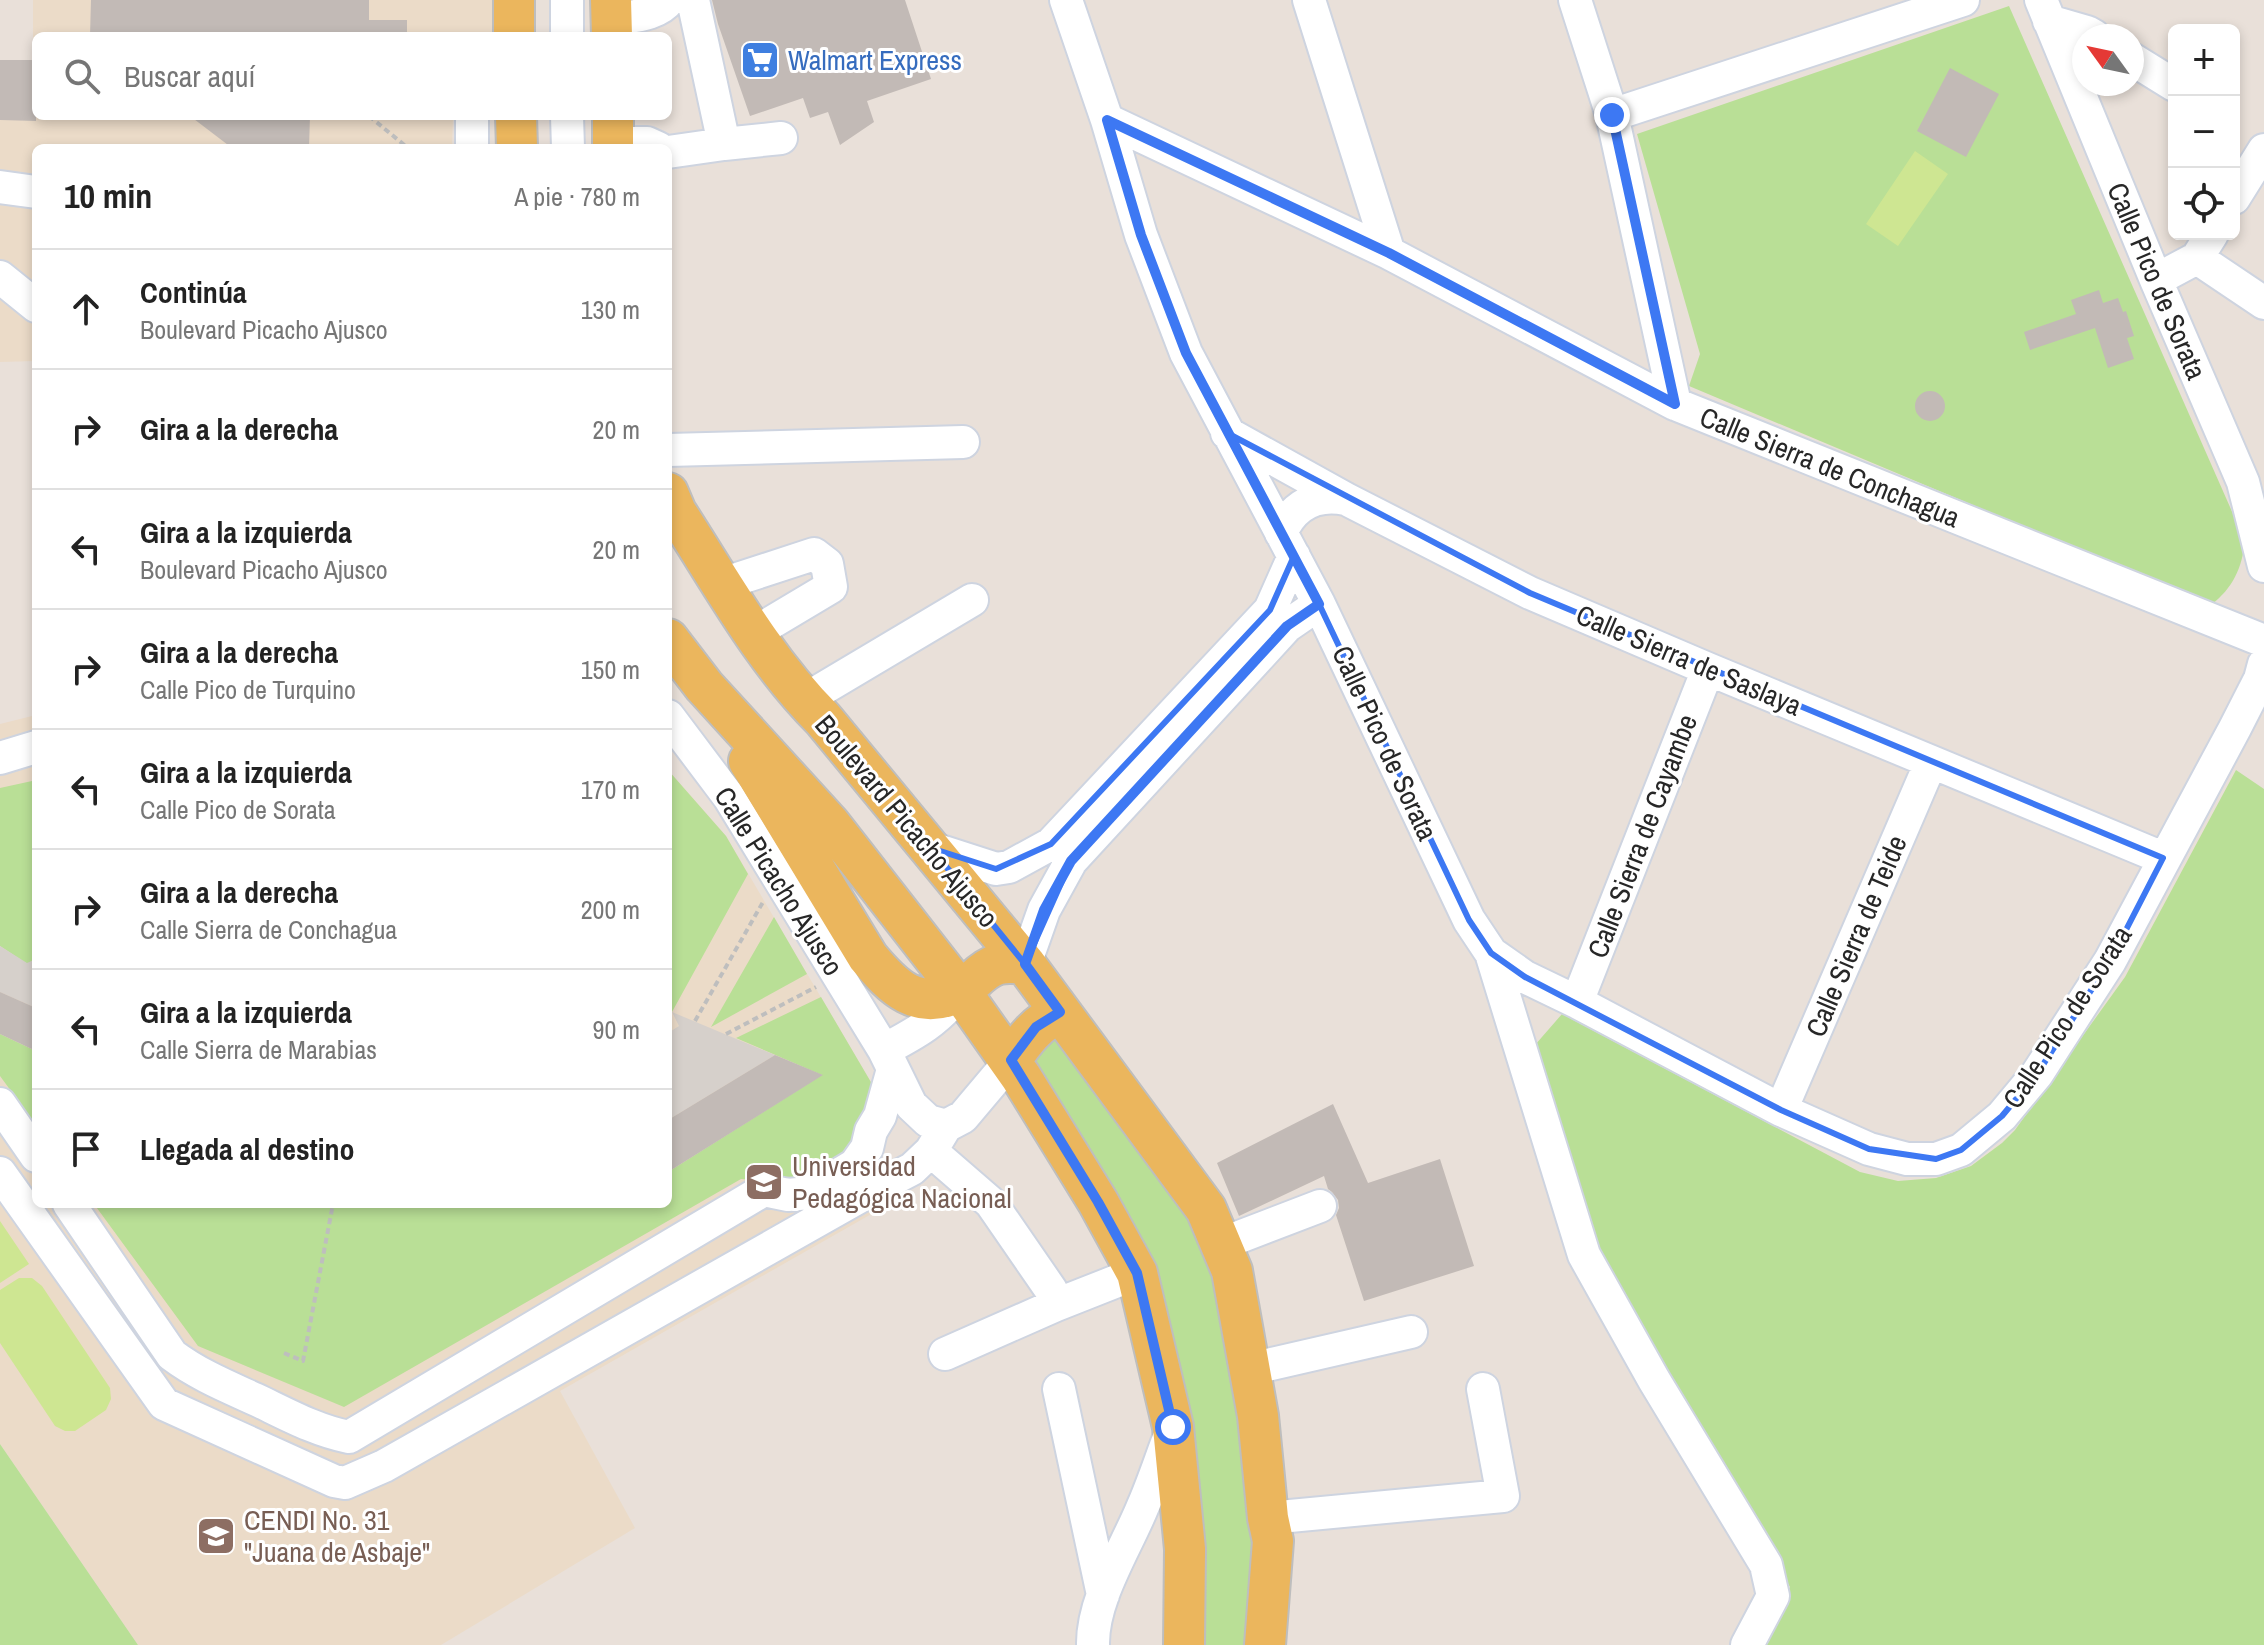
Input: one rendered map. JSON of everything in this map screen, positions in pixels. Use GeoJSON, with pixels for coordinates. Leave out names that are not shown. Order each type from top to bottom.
{"type":"FeatureCollection","features":[{"type":"Feature","properties":{"kind":"main road"},"geometry":{"type":"LineString","coordinates":[[516,120],[517,144]]}},
{"type":"Feature","properties":{"kind":"main road","name":"Boulevard Picacho Ajusco"},"geometry":{"type":"LineString","coordinates":[[672,502],[773,663],[1025,964],[1206,1209],[1232,1271],[1258,1416],[1273,1541],[1265,1645]]}},
{"type":"Feature","properties":{"kind":"main road"},"geometry":{"type":"LineString","coordinates":[[672,644],[704,686],[830,824],[961,992],[1011,1060],[1098,1202],[1137,1273],[1173,1427],[1185,1549],[1184,1645]]}},
{"type":"Feature","properties":{"kind":"main road"},"geometry":{"type":"LineString","coordinates":[[704,686],[868,957],[890,984],[913,997],[934,999],[961,992],[988,967],[1007,961],[1025,964]]}},
{"type":"Feature","properties":{"kind":"main road"},"geometry":{"type":"LineString","coordinates":[[1011,1060],[1036,1027],[1060,1012]]}},
{"type":"Feature","properties":{"kind":"street"},"geometry":{"type":"LineString","coordinates":[[567,0],[567,32]]}},
{"type":"Feature","properties":{"kind":"street"},"geometry":{"type":"LineString","coordinates":[[612,19],[654,12],[669,0]]}},
{"type":"Feature","properties":{"kind":"street"},"geometry":{"type":"LineString","coordinates":[[693,0],[724,144]]}},
{"type":"Feature","properties":{"kind":"street","name":"Calle Pico de Sorata"},"geometry":{"type":"LineString","coordinates":[[1066,0],[1107,120],[1141,235],[1186,353],[1319,604],[1469,920],[1491,953],[1584,1255],[1654,1380],[1766,1565],[1773,1596],[1747,1645]]}},
{"type":"Feature","properties":{"kind":"street"},"geometry":{"type":"LineString","coordinates":[[1309,0],[1389,253]]}},
{"type":"Feature","properties":{"kind":"street"},"geometry":{"type":"LineString","coordinates":[[1575,0],[1612,115],[1675,404]]}},
{"type":"Feature","properties":{"kind":"street"},"geometry":{"type":"LineString","coordinates":[[1612,115],[1963,0]]}},
{"type":"Feature","properties":{"kind":"street"},"geometry":{"type":"LineString","coordinates":[[2045,10],[2072,24]]}},
{"type":"Feature","properties":{"kind":"street","name":"Calle Pico de Sorata"},"geometry":{"type":"LineString","coordinates":[[2045,10],[2243,482],[2264,566]]}},
{"type":"Feature","properties":{"kind":"street"},"geometry":{"type":"LineString","coordinates":[[2144,66],[2168,81]]}},
{"type":"Feature","properties":{"kind":"street"},"geometry":{"type":"LineString","coordinates":[[472,120],[472,144]]}},
{"type":"Feature","properties":{"kind":"street"},"geometry":{"type":"LineString","coordinates":[[567,120],[568,144]]}},
{"type":"Feature","properties":{"kind":"street","name":"Calle Sierra de Conchagua"},"geometry":{"type":"LineString","coordinates":[[1107,120],[1389,253],[1675,404],[2264,641]]}},
{"type":"Feature","properties":{"kind":"street"},"geometry":{"type":"LineString","coordinates":[[613,136],[649,144]]}},
{"type":"Feature","properties":{"kind":"street"},"geometry":{"type":"LineString","coordinates":[[672,151],[781,138]]}},
{"type":"Feature","properties":{"kind":"street"},"geometry":{"type":"LineString","coordinates":[[2240,188],[2264,150]]}},
{"type":"Feature","properties":{"kind":"street"},"geometry":{"type":"LineString","coordinates":[[0,187],[32,191]]}},
{"type":"Feature","properties":{"kind":"street"},"geometry":{"type":"LineString","coordinates":[[2156,280],[2204,246],[2264,303]]}},
{"type":"Feature","properties":{"kind":"street"},"geometry":{"type":"LineString","coordinates":[[0,277],[32,303]]}},
{"type":"Feature","properties":{"kind":"street","name":"Calle Sierra de Saslaya"},"geometry":{"type":"LineString","coordinates":[[1227,433],[1346,499],[1530,593],[2163,858]]}},
{"type":"Feature","properties":{"kind":"street"},"geometry":{"type":"LineString","coordinates":[[672,450],[963,442]]}},
{"type":"Feature","properties":{"kind":"street"},"geometry":{"type":"LineString","coordinates":[[931,848],[996,869],[1009,867],[1051,844],[1270,610],[1288,544],[1291,515],[1308,502],[1327,497],[1346,499]]}},
{"type":"Feature","properties":{"kind":"street"},"geometry":{"type":"LineString","coordinates":[[722,584],[814,554],[827,564],[831,587],[754,633]]}},
{"type":"Feature","properties":{"kind":"street"},"geometry":{"type":"LineString","coordinates":[[804,700],[972,600]]}},
{"type":"Feature","properties":{"kind":"street"},"geometry":{"type":"LineString","coordinates":[[1025,964],[1044,910],[1071,861],[1287,626],[1319,604]]}},
{"type":"Feature","properties":{"kind":"street","name":"Calle Pico de Sorata"},"geometry":{"type":"LineString","coordinates":[[1491,953],[1525,977],[1781,1110],[1869,1149],[1907,1159],[1936,1159],[1961,1150],[2002,1116],[2037,1074],[2110,961],[2235,728],[2260,679],[2264,664]]}},
{"type":"Feature","properties":{"kind":"street","name":"Calle Sierra de Cayambe"},"geometry":{"type":"LineString","coordinates":[[1577,1002],[1708,669]]}},
{"type":"Feature","properties":{"kind":"street","name":"Calle Picacho Ajusco"},"geometry":{"type":"LineString","coordinates":[[672,721],[729,797],[888,1060],[911,1105],[928,1121],[938,1138],[991,1203],[1051,1290],[1056,1305]]}},
{"type":"Feature","properties":{"kind":"street"},"geometry":{"type":"LineString","coordinates":[[0,758],[32,748]]}},
{"type":"Feature","properties":{"kind":"street","name":"Calle Sierra de Teide"},"geometry":{"type":"LineString","coordinates":[[1781,1110],[1931,762]]}},
{"type":"Feature","properties":{"kind":"street"},"geometry":{"type":"LineString","coordinates":[[72,1208],[172,1355],[192,1370],[302,1421],[328,1433],[349,1437],[764,1190],[788,1195],[809,1193],[855,1165],[867,1148],[871,1131],[880,1116],[888,1060],[944,1012],[961,992]]}},
{"type":"Feature","properties":{"kind":"street"},"geometry":{"type":"LineString","coordinates":[[0,1173],[164,1404],[334,1481],[345,1483],[384,1466],[912,1169],[938,1138],[963,1117],[1011,1060]]}},
{"type":"Feature","properties":{"kind":"street"},"geometry":{"type":"LineString","coordinates":[[0,1104],[32,1150]]}},
{"type":"Feature","properties":{"kind":"street"},"geometry":{"type":"LineString","coordinates":[[867,1148],[876,1168],[898,1177]]}},
{"type":"Feature","properties":{"kind":"street"},"geometry":{"type":"LineString","coordinates":[[1221,1244],[1320,1206]]}},
{"type":"Feature","properties":{"kind":"street"},"geometry":{"type":"LineString","coordinates":[[945,1354],[1137,1273]]}},
{"type":"Feature","properties":{"kind":"street"},"geometry":{"type":"LineString","coordinates":[[596,1289],[620,1333]]}},
{"type":"Feature","properties":{"kind":"street"},"geometry":{"type":"LineString","coordinates":[[1250,1369],[1411,1332]]}},
{"type":"Feature","properties":{"kind":"street"},"geometry":{"type":"LineString","coordinates":[[1059,1389],[1103,1595]]}},
{"type":"Feature","properties":{"kind":"street"},"geometry":{"type":"LineString","coordinates":[[1268,1518],[1503,1496],[1483,1389]]}},
{"type":"Feature","properties":{"kind":"street"},"geometry":{"type":"LineString","coordinates":[[1093,1645],[1103,1595],[1144,1504],[1173,1427]]}},
{"type":"Feature","properties":{"kind":"path"},"geometry":{"type":"LineString","coordinates":[[374,120],[403,144]]}},
{"type":"Feature","properties":{"kind":"path"},"geometry":{"type":"LineString","coordinates":[[695,1021],[768,893]]}},
{"type":"Feature","properties":{"kind":"path"},"geometry":{"type":"LineString","coordinates":[[726,1034],[822,984]]}},
{"type":"Feature","properties":{"kind":"path"},"geometry":{"type":"LineString","coordinates":[[284,1353],[303,1361],[332,1208]]}},
{"type":"Feature","properties":{"kind":"highlighted area"},"geometry":{"type":"Polygon","coordinates":[[[1227,433],[1530,593],[2163,858],[2110,961],[2037,1074],[2002,1116],[1961,1150],[1936,1159],[1869,1149],[1781,1110],[1525,977],[1491,953],[1469,920],[1319,604],[1287,626],[1071,861],[1025,964],[931,848],[996,869],[1051,844],[1270,610],[1294,556],[1227,433]]]}},
{"type":"Feature","properties":{"kind":"shaded area"},"geometry":{"type":"Polygon","coordinates":[[[33,0],[495,0],[495,32],[33,32],[33,0]]]}},
{"type":"Feature","properties":{"kind":"shaded area"},"geometry":{"type":"Polygon","coordinates":[[[0,60],[32,60],[32,120],[453,120],[452,144],[32,144],[32,361],[0,362],[0,60]]]}},
{"type":"Feature","properties":{"kind":"shaded area","name":"Universidad Pedagógica Nacional"},"geometry":{"type":"Polygon","coordinates":[[[32,716],[32,1208],[672,1208],[672,775],[726,836],[875,1089],[847,1160],[875,1212],[560,1391],[635,1528],[441,1645],[138,1645],[0,1444],[0,724],[32,716]]]}},
{"type":"Feature","properties":{"kind":"shaded area"},"geometry":{"type":"Polygon","coordinates":[[[0,946],[27,963],[32,961],[32,1006],[0,992],[0,946]]]}},
{"type":"Feature","properties":{"kind":"shaded area"},"geometry":{"type":"Polygon","coordinates":[[[672,1012],[775,1055],[672,1118],[672,1030],[679,1026],[672,1012]]]}},
{"type":"Feature","properties":{"kind":"green space"},"geometry":{"type":"Polygon","coordinates":[[[2009,6],[2245,541],[2235,577],[2211,605],[1689,386],[1700,354],[1637,134],[2009,6]]]}},
{"type":"Feature","properties":{"kind":"green space"},"geometry":{"type":"Polygon","coordinates":[[[1915,151],[1948,174],[1898,246],[1866,224],[1915,151]]]}},
{"type":"Feature","properties":{"kind":"green space"},"geometry":{"type":"Polygon","coordinates":[[[2236,770],[2264,789],[2264,1645],[1761,1645],[1790,1587],[1600,1258],[1535,1045],[1562,1014],[1860,1172],[1898,1181],[1936,1178],[1971,1166],[2015,1130],[2125,977],[2236,770]]]}},
{"type":"Feature","properties":{"kind":"green space"},"geometry":{"type":"Polygon","coordinates":[[[672,775],[726,836],[748,874],[672,1012],[672,775]]]}},
{"type":"Feature","properties":{"kind":"green space"},"geometry":{"type":"Polygon","coordinates":[[[32,781],[32,961],[27,964],[0,946],[0,788],[32,781]]]}},
{"type":"Feature","properties":{"kind":"green space"},"geometry":{"type":"Polygon","coordinates":[[[774,917],[807,974],[711,1027],[774,917]]]}},
{"type":"Feature","properties":{"kind":"green space"},"geometry":{"type":"Polygon","coordinates":[[[821,997],[875,1089],[847,1160],[808,1184],[741,1179],[344,1407],[198,1346],[97,1208],[672,1208],[672,1169],[822,1075],[736,1038],[821,997]]]}},
{"type":"Feature","properties":{"kind":"green space"},"geometry":{"type":"Polygon","coordinates":[[[1066,1019],[1202,1210],[1256,1416],[1262,1645],[1186,1645],[1138,1270],[1016,1059],[1066,1019]]]}},
{"type":"Feature","properties":{"kind":"green space"},"geometry":{"type":"Polygon","coordinates":[[[0,1034],[32,1049],[32,1120],[0,1076],[0,1034]]]}},
{"type":"Feature","properties":{"kind":"green space"},"geometry":{"type":"Polygon","coordinates":[[[0,1221],[29,1264],[0,1283],[0,1221]]]}},
{"type":"Feature","properties":{"kind":"green space"},"geometry":{"type":"Polygon","coordinates":[[[19,1278],[32,1278],[42,1286],[110,1388],[111,1399],[106,1410],[75,1431],[65,1431],[55,1426],[0,1343],[0,1290],[19,1278]]]}},
{"type":"Feature","properties":{"kind":"green space"},"geometry":{"type":"Polygon","coordinates":[[[0,1444],[138,1645],[0,1645],[0,1444]]]}},
{"type":"Feature","properties":{"kind":"building"},"geometry":{"type":"Polygon","coordinates":[[[91,0],[369,0],[369,20],[407,20],[407,32],[90,32],[91,0]]]}},
{"type":"Feature","properties":{"kind":"building"},"geometry":{"type":"Polygon","coordinates":[[[712,0],[905,0],[931,79],[867,101],[874,122],[840,145],[828,112],[810,118],[803,98],[750,116],[712,0]]]}},
{"type":"Feature","properties":{"kind":"building"},"geometry":{"type":"Polygon","coordinates":[[[0,60],[32,60],[32,120],[36,121],[0,120],[0,60]]]}},
{"type":"Feature","properties":{"kind":"building"},"geometry":{"type":"Polygon","coordinates":[[[1950,68],[1999,94],[1966,157],[1917,131],[1950,68]]]}},
{"type":"Feature","properties":{"kind":"building"},"geometry":{"type":"Polygon","coordinates":[[[195,120],[310,120],[309,144],[227,144],[195,120]]]}},
{"type":"Feature","properties":{"kind":"building"},"geometry":{"type":"Polygon","coordinates":[[[2099,290],[2103,303],[2118,298],[2123,312],[2126,311],[2134,336],[2127,338],[2134,359],[2108,368],[2095,328],[2030,350],[2024,332],[2076,314],[2071,300],[2099,290]]]}},
{"type":"Feature","properties":{"kind":"building"},"geometry":{"type":"Polygon","coordinates":[[[1930,391],[1941,395],[1945,406],[1941,417],[1930,421],[1919,417],[1915,406],[1919,395],[1930,391]]]}},
{"type":"Feature","properties":{"kind":"building"},"geometry":{"type":"Polygon","coordinates":[[[0,992],[32,1006],[32,1049],[0,1034],[0,992]]]}},
{"type":"Feature","properties":{"kind":"building"},"geometry":{"type":"Polygon","coordinates":[[[775,1055],[823,1075],[672,1169],[672,1118],[775,1055]]]}},
{"type":"Feature","properties":{"kind":"building"},"geometry":{"type":"Polygon","coordinates":[[[1333,1104],[1368,1183],[1440,1159],[1474,1266],[1364,1301],[1336,1215],[1338,1200],[1328,1189],[1324,1176],[1239,1216],[1217,1163],[1333,1104]]]}},
{"type":"Feature","properties":{"kind":"place","name":"Walmart Express"},"geometry":{"type":"Point","coordinates":[760,60]}},
{"type":"Feature","properties":{"kind":"place","name":"Universidad Pedagógica Nacional"},"geometry":{"type":"Point","coordinates":[764,1182]}},
{"type":"Feature","properties":{"kind":"place","name":"CENDI No. 31 \"Juana de Asbaje\""},"geometry":{"type":"Point","coordinates":[216,1536]}},
{"type":"Feature","properties":{"kind":"route"},"geometry":{"type":"LineString","coordinates":[[1173,1427],[1137,1273],[1098,1202],[1011,1060],[1036,1027],[1060,1012],[1025,964],[1044,910],[1071,861],[1287,626],[1319,604],[1186,353],[1141,235],[1107,120],[1389,253],[1675,404],[1612,115]]}}]}
